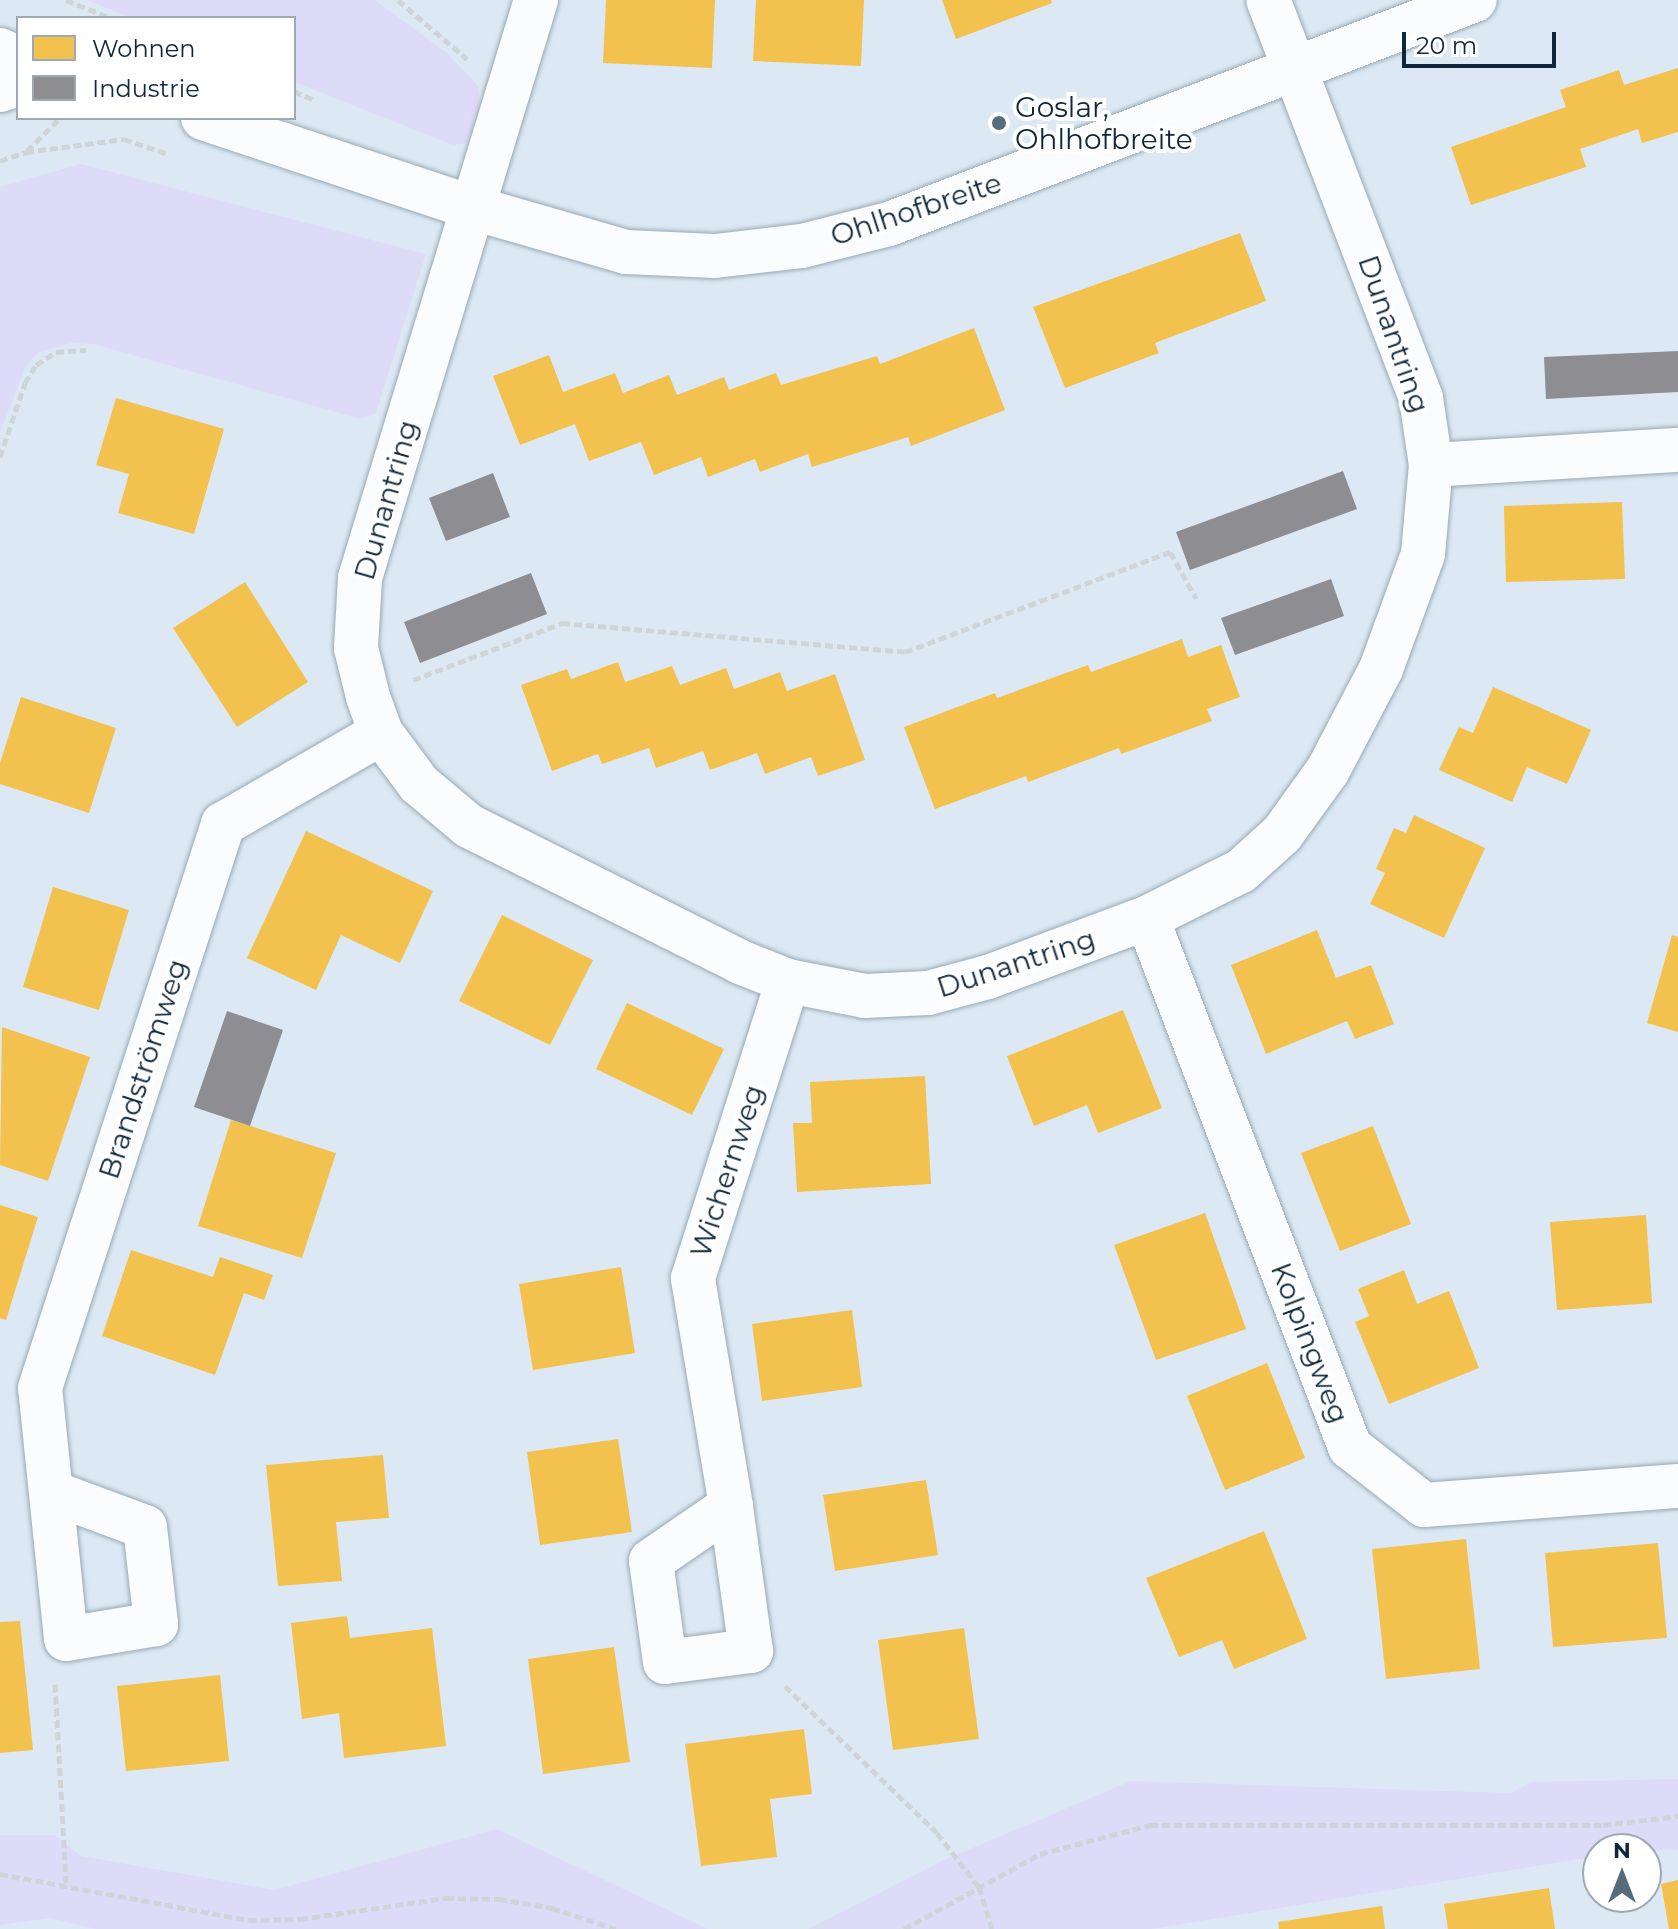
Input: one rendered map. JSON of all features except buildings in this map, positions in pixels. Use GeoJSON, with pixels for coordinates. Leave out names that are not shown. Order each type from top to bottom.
{"type":"FeatureCollection","features":[{"type":"Feature","properties":{"kind":"street","name":"Dunantring"},"geometry":{"type":"LineString","coordinates":[[536,0],[508,98],[470,207],[360,578],[356,648],[374,715],[419,784],[469,826],[788,981],[865,996],[928,993],[1147,918],[1241,871],[1282,834],[1328,770],[1381,669],[1423,554],[1431,465],[1413,373],[1268,0]]}},
{"type":"Feature","properties":{"kind":"street","name":"Ohlhofbreite"},"geometry":{"type":"LineString","coordinates":[[209,120],[470,207],[626,252],[715,256],[802,246],[889,224],[1296,72],[1475,0]]}},
{"type":"Feature","properties":{"kind":"street"},"geometry":{"type":"LineString","coordinates":[[1431,465],[1678,450]]}},
{"type":"Feature","properties":{"kind":"street","name":"Brandströmweg"},"geometry":{"type":"LineString","coordinates":[[66,1639],[40,1388],[223,824],[374,715]]}},
{"type":"Feature","properties":{"kind":"street","name":"Kolpingweg"},"geometry":{"type":"LineString","coordinates":[[1147,918],[1350,1447],[1424,1505],[1676,1482]]}},
{"type":"Feature","properties":{"kind":"street","name":"Wichernweg"},"geometry":{"type":"LineString","coordinates":[[751,1651],[731,1506],[693,1278],[788,981]]}},
{"type":"Feature","properties":{"kind":"street"},"geometry":{"type":"LineString","coordinates":[[51,1492],[145,1527],[156,1624],[66,1639]]}},
{"type":"Feature","properties":{"kind":"street"},"geometry":{"type":"LineString","coordinates":[[731,1506],[651,1561],[665,1662],[751,1651]]}},
{"type":"Feature","properties":{"kind":"path"},"geometry":{"type":"LineString","coordinates":[[66,0],[106,16]]}},
{"type":"Feature","properties":{"kind":"path"},"geometry":{"type":"LineString","coordinates":[[398,0],[508,98]]}},
{"type":"Feature","properties":{"kind":"path"},"geometry":{"type":"LineString","coordinates":[[26,152],[58,120]]}},
{"type":"Feature","properties":{"kind":"path"},"geometry":{"type":"LineString","coordinates":[[0,457],[25,383],[36,365],[56,352],[86,350]]}},
{"type":"Feature","properties":{"kind":"path"},"geometry":{"type":"LineString","coordinates":[[374,715],[562,623],[905,652],[1170,552],[1196,598]]}},
{"type":"Feature","properties":{"kind":"path"},"geometry":{"type":"LineString","coordinates":[[66,1639],[53,1659],[66,1883]]}},
{"type":"Feature","properties":{"kind":"path"},"geometry":{"type":"LineString","coordinates":[[751,1651],[937,1833],[979,1887],[992,1929]]}},
{"type":"Feature","properties":{"kind":"path"},"geometry":{"type":"LineString","coordinates":[[904,1929],[1040,1854],[1150,1825],[1603,1825],[1678,1816]]}},
{"type":"Feature","properties":{"kind":"path"},"geometry":{"type":"LineString","coordinates":[[0,1874],[66,1883],[249,1920],[300,1919],[446,1898],[499,1899],[552,1908],[616,1929]]}},
{"type":"Feature","properties":{"kind":"shaded area"},"geometry":{"type":"Polygon","coordinates":[[[86,0],[375,0],[447,53],[479,87],[478,109],[466,143],[453,145],[296,83],[296,16],[127,16],[86,0]]]}},
{"type":"Feature","properties":{"kind":"shaded area"},"geometry":{"type":"Polygon","coordinates":[[[81,164],[426,254],[376,413],[361,419],[93,344],[71,343],[39,352],[26,366],[0,432],[0,187],[81,164]]]}},
{"type":"Feature","properties":{"kind":"shaded area"},"geometry":{"type":"Polygon","coordinates":[[[1678,1779],[1678,1850],[1662,1850],[1662,1833],[1582,1833],[1582,1859],[1152,1929],[808,1929],[942,1861],[1131,1781],[1511,1793],[1531,1782],[1678,1779]]]}},
{"type":"Feature","properties":{"kind":"shaded area"},"geometry":{"type":"Polygon","coordinates":[[[497,1829],[708,1929],[96,1929],[50,1918],[0,1925],[0,1835],[54,1835],[81,1856],[274,1890],[497,1829]]]}},
{"type":"Feature","properties":{"kind":"place","name":"Goslar, Ohlhofbreite"},"geometry":{"type":"Point","coordinates":[999,123]}}]}
